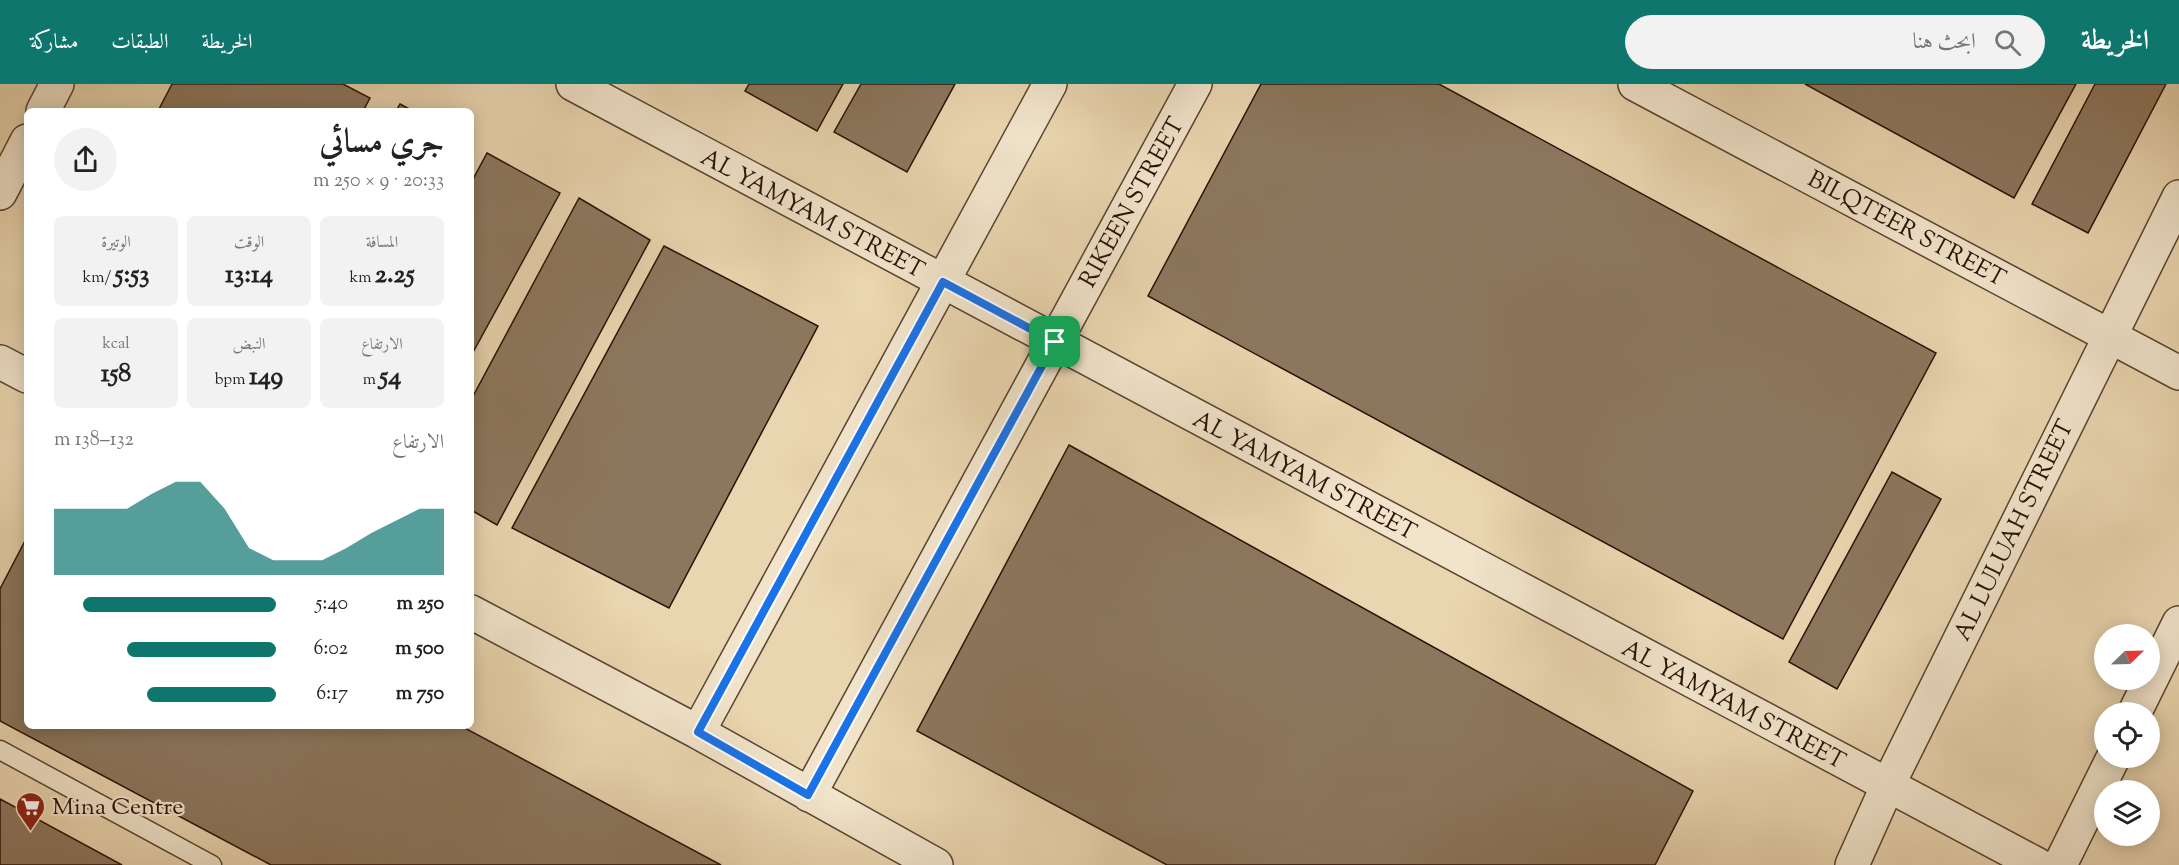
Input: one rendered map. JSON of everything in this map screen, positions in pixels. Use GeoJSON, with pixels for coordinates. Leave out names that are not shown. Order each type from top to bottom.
{"type":"FeatureCollection","features":[{"type":"Feature","properties":{"kind":"street"},"geometry":{"type":"LineString","coordinates":[[45,108],[57,84]]}},
{"type":"Feature","properties":{"kind":"street","name":"AL YAMYAM STREET"},"geometry":{"type":"LineString","coordinates":[[573,84],[1887,787],[2038,865]]}},
{"type":"Feature","properties":{"kind":"street"},"geometry":{"type":"LineString","coordinates":[[698,732],[1050,84]]}},
{"type":"Feature","properties":{"kind":"street","name":"RIKEEN STREET"},"geometry":{"type":"LineString","coordinates":[[808,795],[1195,84]]}},
{"type":"Feature","properties":{"kind":"street","name":"BILQTEER STREET"},"geometry":{"type":"LineString","coordinates":[[1635,84],[2179,373]]}},
{"type":"Feature","properties":{"kind":"street"},"geometry":{"type":"LineString","coordinates":[[0,193],[24,147]]}},
{"type":"Feature","properties":{"kind":"street","name":"AL LULUAH STREET"},"geometry":{"type":"LineString","coordinates":[[1852,865],[1887,787],[2108,336],[2179,197]]}},
{"type":"Feature","properties":{"kind":"street"},"geometry":{"type":"LineString","coordinates":[[0,362],[24,374]]}},
{"type":"Feature","properties":{"kind":"street"},"geometry":{"type":"LineString","coordinates":[[474,614],[698,732],[936,865]]}},
{"type":"Feature","properties":{"kind":"street"},"geometry":{"type":"LineString","coordinates":[[2140,702],[2179,623]]}},
{"type":"Feature","properties":{"kind":"street"},"geometry":{"type":"LineString","coordinates":[[2060,865],[2108,768]]}},
{"type":"Feature","properties":{"kind":"lane"},"geometry":{"type":"LineString","coordinates":[[0,750],[212,865]]}},
{"type":"Feature","properties":{"kind":"building"},"geometry":{"type":"Polygon","coordinates":[[[172,84],[343,84],[370,98],[365,108],[160,108],[172,84]]]}},
{"type":"Feature","properties":{"kind":"building"},"geometry":{"type":"Polygon","coordinates":[[[749,84],[843,84],[817,131],[745,91],[749,84]]]}},
{"type":"Feature","properties":{"kind":"building"},"geometry":{"type":"Polygon","coordinates":[[[861,84],[955,84],[907,172],[834,132],[861,84]]]}},
{"type":"Feature","properties":{"kind":"building"},"geometry":{"type":"Polygon","coordinates":[[[1261,84],[1439,84],[1936,353],[1783,639],[1148,296],[1261,84]]]}},
{"type":"Feature","properties":{"kind":"building"},"geometry":{"type":"Polygon","coordinates":[[[1805,84],[2076,84],[2014,198],[1805,84]]]}},
{"type":"Feature","properties":{"kind":"building"},"geometry":{"type":"Polygon","coordinates":[[[2095,84],[2166,84],[2088,233],[2032,204],[2095,84]]]}},
{"type":"Feature","properties":{"kind":"building"},"geometry":{"type":"Polygon","coordinates":[[[487,153],[560,193],[474,351],[474,177],[487,153]]]}},
{"type":"Feature","properties":{"kind":"building"},"geometry":{"type":"Polygon","coordinates":[[[579,198],[650,240],[497,525],[474,512],[474,394],[579,198]]]}},
{"type":"Feature","properties":{"kind":"building"},"geometry":{"type":"Polygon","coordinates":[[[664,246],[818,326],[669,608],[512,528],[664,246]]]}},
{"type":"Feature","properties":{"kind":"building"},"geometry":{"type":"Polygon","coordinates":[[[1069,445],[1693,791],[1655,865],[1167,865],[917,731],[1069,445]]]}},
{"type":"Feature","properties":{"kind":"building"},"geometry":{"type":"Polygon","coordinates":[[[1892,472],[1941,499],[1837,689],[1789,662],[1892,472]]]}},
{"type":"Feature","properties":{"kind":"building"},"geometry":{"type":"Polygon","coordinates":[[[24,543],[24,729],[467,729],[721,865],[271,865],[0,721],[0,589],[24,543]]]}},
{"type":"Feature","properties":{"kind":"building","name":"Mina Centre"},"geometry":{"type":"Polygon","coordinates":[[[0,799],[122,865],[0,865],[0,799]]]}},
{"type":"Feature","properties":{"kind":"place","name":"Mina Centre"},"geometry":{"type":"Point","coordinates":[31,832]}},
{"type":"Feature","properties":{"kind":"route"},"geometry":{"type":"LineString","coordinates":[[943,282],[1055,342],[808,795],[698,732],[943,282]]}}]}
